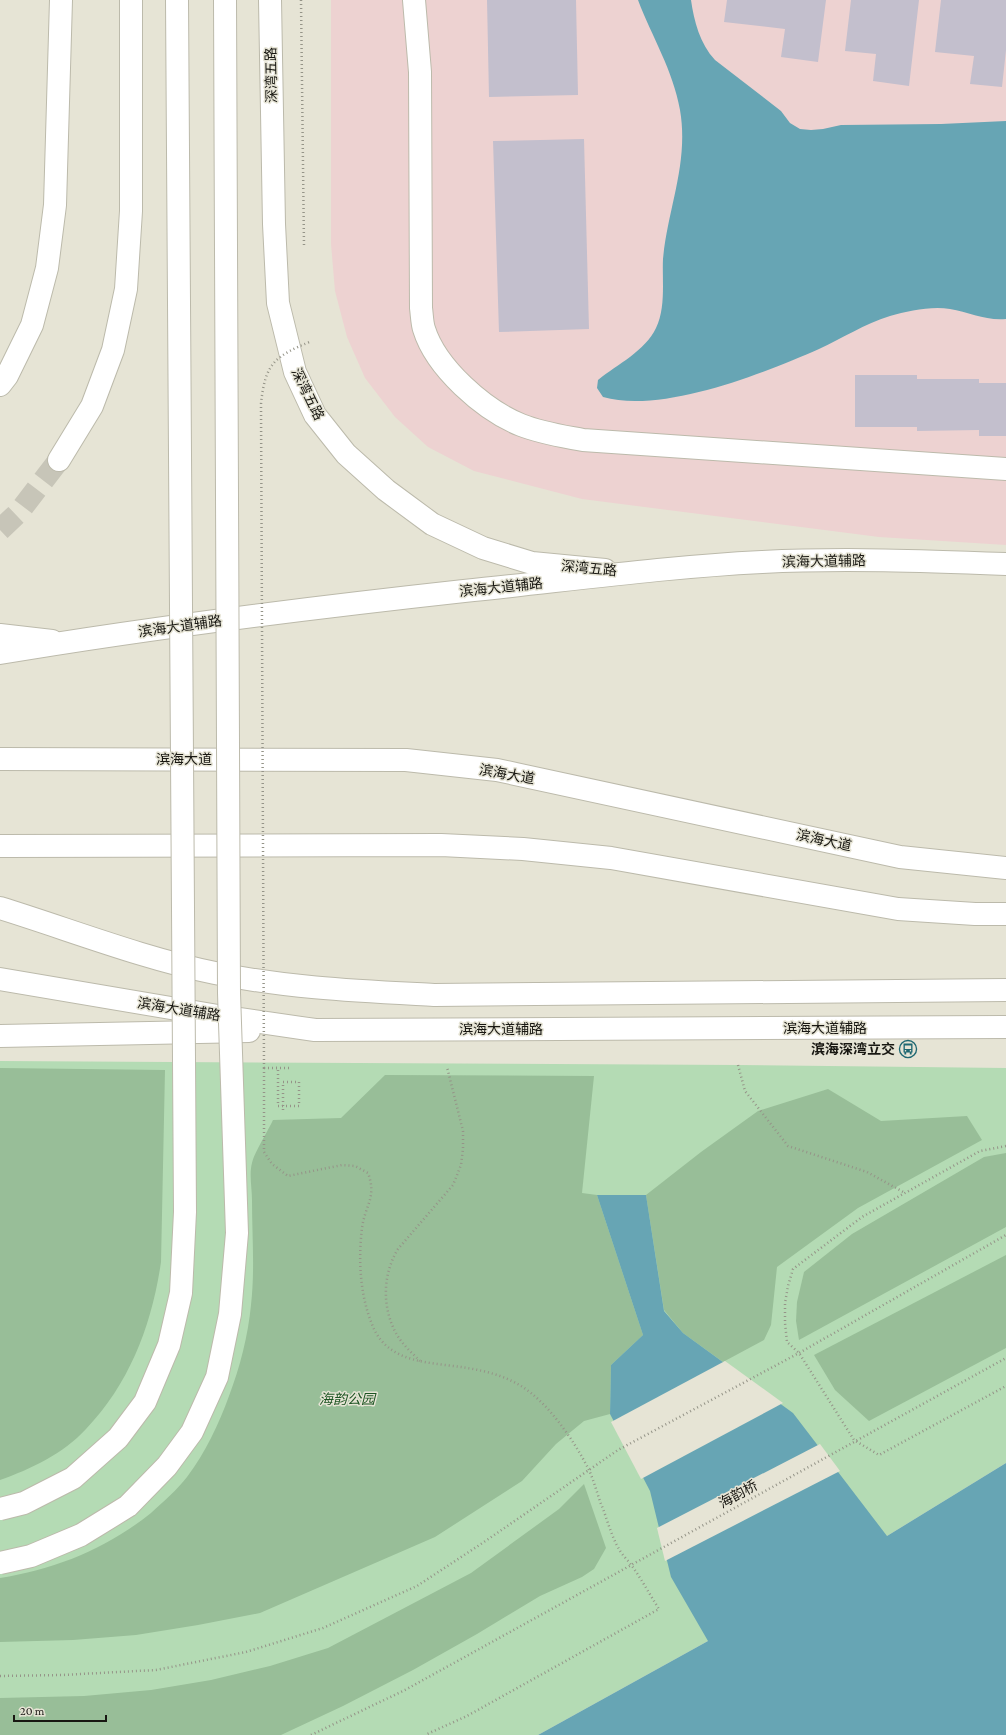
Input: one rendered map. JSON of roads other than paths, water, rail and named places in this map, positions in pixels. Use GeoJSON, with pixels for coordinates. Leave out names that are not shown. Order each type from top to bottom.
{"type":"FeatureCollection","features":[{"type":"Feature","properties":{"kind":"main road"},"geometry":{"type":"LineString","coordinates":[[0,385],[7,376],[32,326],[47,268],[55,205],[61,0]]}},
{"type":"Feature","properties":{"kind":"main road"},"geometry":{"type":"LineString","coordinates":[[59,460],[92,406],[113,350],[126,289],[131,211],[131,0]]}},
{"type":"Feature","properties":{"kind":"main road"},"geometry":{"type":"LineString","coordinates":[[0,1509],[24,1503],[72,1478],[118,1438],[145,1402],[169,1346],[181,1293],[185,1212],[177,0]]}},
{"type":"Feature","properties":{"kind":"main road"},"geometry":{"type":"LineString","coordinates":[[0,1563],[31,1556],[82,1535],[128,1506],[167,1466],[192,1432],[217,1377],[230,1314],[237,1233],[229,993],[225,0]]}},
{"type":"Feature","properties":{"kind":"main road","name":"深湾五路"},"geometry":{"type":"LineString","coordinates":[[270,0],[274,224],[278,303],[295,372],[315,415],[346,454],[386,490],[432,524],[483,548],[532,563],[585,569],[640,572]]}},
{"type":"Feature","properties":{"kind":"main road"},"geometry":{"type":"LineString","coordinates":[[414,0],[420,72],[421,308],[423,328],[430,345],[445,368],[466,388],[498,412],[521,424],[547,433],[583,440],[1006,469]]}},
{"type":"Feature","properties":{"kind":"main road","name":"滨海大道辅路"},"geometry":{"type":"LineString","coordinates":[[0,653],[64,642],[347,603],[640,572],[762,562],[884,560],[1006,564]]}},
{"type":"Feature","properties":{"kind":"main road"},"geometry":{"type":"LineString","coordinates":[[0,635],[64,642]]}},
{"type":"Feature","properties":{"kind":"main road","name":"滨海大道"},"geometry":{"type":"LineString","coordinates":[[0,759],[406,760],[497,770],[900,856],[1006,868]]}},
{"type":"Feature","properties":{"kind":"main road"},"geometry":{"type":"LineString","coordinates":[[0,846],[441,845],[524,849],[611,858],[898,909],[975,914],[1006,914]]}},
{"type":"Feature","properties":{"kind":"main road"},"geometry":{"type":"LineString","coordinates":[[0,908],[153,957],[214,973],[285,984],[366,991],[434,995],[1006,990]]}},
{"type":"Feature","properties":{"kind":"main road","name":"滨海大道辅路"},"geometry":{"type":"LineString","coordinates":[[0,979],[218,1016],[315,1030],[1006,1027]]}},
{"type":"Feature","properties":{"kind":"main road"},"geometry":{"type":"LineString","coordinates":[[0,1036],[315,1030]]}},
{"type":"Feature","properties":{"kind":"water"},"geometry":{"type":"Polygon","coordinates":[[[638,0],[691,0],[698,32],[705,47],[715,60],[781,111],[790,123],[800,129],[823,129],[841,125],[941,124],[1006,121],[1006,319],[991,319],[943,308],[912,311],[880,319],[796,359],[742,379],[712,388],[683,396],[654,400],[627,401],[603,397],[597,388],[598,380],[645,344],[656,328],[659,320],[663,294],[663,259],[677,185],[682,148],[682,129],[677,95],[667,67],[638,0]]]}},
{"type":"Feature","properties":{"kind":"water"},"geometry":{"type":"Polygon","coordinates":[[[597,1195],[646,1195],[664,1311],[683,1333],[793,1413],[887,1536],[1006,1463],[1006,1735],[538,1735],[708,1641],[671,1577],[650,1491],[610,1414],[611,1365],[643,1335],[597,1195]]]}},
{"type":"Feature","properties":{"kind":"tunnel"},"geometry":{"type":"LineString","coordinates":[[0,530],[19,512],[59,460]]}},
{"type":"Feature","properties":{"kind":"place","name":"滨海深湾立交"},"geometry":{"type":"Point","coordinates":[908,1049]}},
{"type":"Feature","properties":{"kind":"park label","name":"海韵公园"},"geometry":{"type":"Point","coordinates":[347,1399]}}]}
